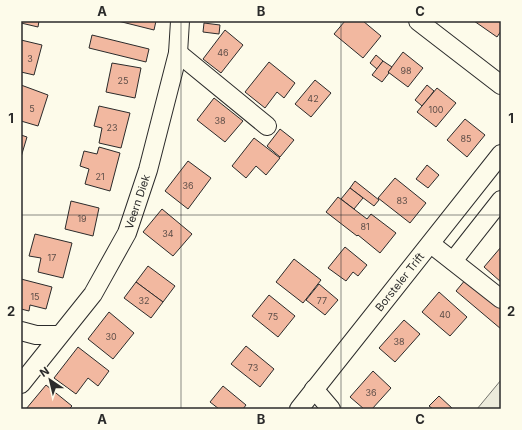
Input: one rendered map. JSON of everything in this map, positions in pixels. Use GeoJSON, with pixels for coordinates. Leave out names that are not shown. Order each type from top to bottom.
{"type":"FeatureCollection","features":[{"type":"Feature","properties":{"kind":"street","name":"Veern Diek"},"geometry":{"type":"LineString","coordinates":[[21,384],[93,294],[126,233],[148,170],[178,53],[180,21]]}},
{"type":"Feature","properties":{"kind":"street"},"geometry":{"type":"LineString","coordinates":[[418,21],[501,85]]}},
{"type":"Feature","properties":{"kind":"street"},"geometry":{"type":"LineString","coordinates":[[178,53],[266,126]]}},
{"type":"Feature","properties":{"kind":"street","name":"Borsteler Trift"},"geometry":{"type":"LineString","coordinates":[[298,409],[431,244],[501,154]]}},
{"type":"Feature","properties":{"kind":"street"},"geometry":{"type":"LineString","coordinates":[[453,261],[501,200]]}},
{"type":"Feature","properties":{"kind":"street"},"geometry":{"type":"LineString","coordinates":[[431,244],[501,299]]}},
{"type":"Feature","properties":{"kind":"street"},"geometry":{"type":"LineString","coordinates":[[21,331],[36,335],[59,335]]}},
{"type":"Feature","properties":{"kind":"street"},"geometry":{"type":"LineString","coordinates":[[314,389],[332,409]]}},
{"type":"Feature","properties":{"kind":"shaded area"},"geometry":{"type":"Polygon","coordinates":[[[501,380],[501,409],[477,409],[501,380]]]}},
{"type":"Feature","properties":{"kind":"building"},"geometry":{"type":"Polygon","coordinates":[[[21,21],[39,21],[38,27],[21,23],[21,21]]]}},
{"type":"Feature","properties":{"kind":"building"},"geometry":{"type":"Polygon","coordinates":[[[118,21],[156,21],[154,30],[118,21]]]}},
{"type":"Feature","properties":{"kind":"building"},"geometry":{"type":"Polygon","coordinates":[[[345,21],[363,21],[381,36],[363,58],[334,34],[345,21]]]}},
{"type":"Feature","properties":{"kind":"building"},"geometry":{"type":"Polygon","coordinates":[[[474,21],[501,21],[501,31],[497,37],[474,21]]]}},
{"type":"Feature","properties":{"kind":"building"},"geometry":{"type":"Polygon","coordinates":[[[204,23],[220,25],[219,34],[203,32],[204,23]]]}},
{"type":"Feature","properties":{"kind":"building"},"geometry":{"type":"Polygon","coordinates":[[[225,30],[243,45],[221,73],[203,59],[225,30]]]}},
{"type":"Feature","properties":{"kind":"building"},"geometry":{"type":"Polygon","coordinates":[[[92,35],[149,49],[146,62],[89,48],[92,35]]]}},
{"type":"Feature","properties":{"kind":"building"},"geometry":{"type":"Polygon","coordinates":[[[21,40],[42,45],[34,75],[21,72],[21,40]]]}},
{"type":"Feature","properties":{"kind":"building"},"geometry":{"type":"Polygon","coordinates":[[[403,52],[423,68],[408,87],[388,72],[403,52]]]}},
{"type":"Feature","properties":{"kind":"building"},"geometry":{"type":"Polygon","coordinates":[[[376,55],[383,61],[377,69],[370,63],[376,55]]]}},
{"type":"Feature","properties":{"kind":"building"},"geometry":{"type":"Polygon","coordinates":[[[383,61],[392,67],[382,82],[372,75],[383,61]]]}},
{"type":"Feature","properties":{"kind":"building"},"geometry":{"type":"Polygon","coordinates":[[[269,62],[295,83],[284,98],[277,92],[265,108],[245,92],[269,62]]]}},
{"type":"Feature","properties":{"kind":"building"},"geometry":{"type":"Polygon","coordinates":[[[112,63],[141,68],[135,98],[106,92],[112,63]]]}},
{"type":"Feature","properties":{"kind":"building"},"geometry":{"type":"Polygon","coordinates":[[[315,80],[331,93],[311,117],[295,104],[315,80]]]}},
{"type":"Feature","properties":{"kind":"building"},"geometry":{"type":"Polygon","coordinates":[[[21,85],[48,95],[38,126],[21,121],[21,85]]]}},
{"type":"Feature","properties":{"kind":"building"},"geometry":{"type":"Polygon","coordinates":[[[427,85],[434,91],[422,106],[415,100],[427,85]]]}},
{"type":"Feature","properties":{"kind":"building"},"geometry":{"type":"Polygon","coordinates":[[[437,88],[456,103],[436,127],[417,112],[437,88]]]}},
{"type":"Feature","properties":{"kind":"building"},"geometry":{"type":"Polygon","coordinates":[[[214,98],[243,121],[225,142],[197,120],[214,98]]]}},
{"type":"Feature","properties":{"kind":"building"},"geometry":{"type":"Polygon","coordinates":[[[99,106],[130,113],[121,148],[99,143],[102,128],[94,126],[99,106]]]}},
{"type":"Feature","properties":{"kind":"building"},"geometry":{"type":"Polygon","coordinates":[[[465,119],[485,135],[467,157],[447,140],[465,119]]]}},
{"type":"Feature","properties":{"kind":"building"},"geometry":{"type":"Polygon","coordinates":[[[280,129],[294,140],[280,157],[267,146],[280,129]]]}},
{"type":"Feature","properties":{"kind":"building"},"geometry":{"type":"Polygon","coordinates":[[[21,135],[27,137],[21,157],[21,135]]]}},
{"type":"Feature","properties":{"kind":"building"},"geometry":{"type":"Polygon","coordinates":[[[254,138],[280,158],[266,175],[256,166],[246,178],[232,166],[254,138]]]}},
{"type":"Feature","properties":{"kind":"building"},"geometry":{"type":"Polygon","coordinates":[[[99,147],[120,153],[110,191],[85,184],[89,169],[80,166],[84,151],[97,154],[99,147]]]}},
{"type":"Feature","properties":{"kind":"building"},"geometry":{"type":"Polygon","coordinates":[[[188,161],[211,178],[188,209],[165,191],[188,161]]]}},
{"type":"Feature","properties":{"kind":"building"},"geometry":{"type":"Polygon","coordinates":[[[427,165],[439,175],[428,188],[416,179],[427,165]]]}},
{"type":"Feature","properties":{"kind":"building"},"geometry":{"type":"Polygon","coordinates":[[[395,178],[426,203],[410,223],[378,198],[395,178]]]}},
{"type":"Feature","properties":{"kind":"building"},"geometry":{"type":"Polygon","coordinates":[[[355,181],[379,200],[374,206],[350,188],[355,181]]]}},
{"type":"Feature","properties":{"kind":"building"},"geometry":{"type":"Polygon","coordinates":[[[350,188],[363,198],[354,209],[341,199],[350,188]]]}},
{"type":"Feature","properties":{"kind":"building"},"geometry":{"type":"Polygon","coordinates":[[[338,197],[367,219],[371,214],[396,233],[380,253],[326,212],[338,197]]]}},
{"type":"Feature","properties":{"kind":"building"},"geometry":{"type":"Polygon","coordinates":[[[71,201],[99,208],[93,236],[65,229],[71,201]]]}},
{"type":"Feature","properties":{"kind":"building"},"geometry":{"type":"Polygon","coordinates":[[[162,209],[192,234],[173,256],[143,232],[162,209]]]}},
{"type":"Feature","properties":{"kind":"building"},"geometry":{"type":"Polygon","coordinates":[[[35,234],[72,243],[63,278],[38,272],[41,258],[29,256],[35,234]]]}},
{"type":"Feature","properties":{"kind":"building"},"geometry":{"type":"Polygon","coordinates":[[[345,247],[367,265],[358,276],[353,272],[346,281],[328,268],[345,247]]]}},
{"type":"Feature","properties":{"kind":"building"},"geometry":{"type":"Polygon","coordinates":[[[501,247],[501,282],[484,267],[501,247]]]}},
{"type":"Feature","properties":{"kind":"building"},"geometry":{"type":"Polygon","coordinates":[[[294,259],[321,280],[303,303],[276,282],[294,259]]]}},
{"type":"Feature","properties":{"kind":"building"},"geometry":{"type":"Polygon","coordinates":[[[148,266],[175,286],[163,302],[136,282],[148,266]]]}},
{"type":"Feature","properties":{"kind":"building"},"geometry":{"type":"Polygon","coordinates":[[[21,279],[52,287],[46,309],[30,305],[29,311],[21,309],[21,279]]]}},
{"type":"Feature","properties":{"kind":"building"},"geometry":{"type":"Polygon","coordinates":[[[466,279],[501,309],[501,329],[456,291],[466,279]]]}},
{"type":"Feature","properties":{"kind":"building"},"geometry":{"type":"Polygon","coordinates":[[[136,282],[163,302],[151,318],[124,298],[136,282]]]}},
{"type":"Feature","properties":{"kind":"building"},"geometry":{"type":"Polygon","coordinates":[[[319,284],[338,300],[325,315],[306,300],[319,284]]]}},
{"type":"Feature","properties":{"kind":"building"},"geometry":{"type":"Polygon","coordinates":[[[439,292],[467,317],[450,336],[422,312],[439,292]]]}},
{"type":"Feature","properties":{"kind":"building"},"geometry":{"type":"Polygon","coordinates":[[[269,295],[295,316],[278,337],[252,316],[269,295]]]}},
{"type":"Feature","properties":{"kind":"building"},"geometry":{"type":"Polygon","coordinates":[[[109,312],[134,333],[113,359],[88,339],[109,312]]]}},
{"type":"Feature","properties":{"kind":"building"},"geometry":{"type":"Polygon","coordinates":[[[404,320],[420,334],[395,362],[379,348],[404,320]]]}},
{"type":"Feature","properties":{"kind":"building"},"geometry":{"type":"Polygon","coordinates":[[[246,346],[274,369],[260,387],[231,364],[246,346]]]}},
{"type":"Feature","properties":{"kind":"building"},"geometry":{"type":"Polygon","coordinates":[[[78,347],[109,371],[98,386],[88,378],[76,394],[54,378],[78,347]]]}},
{"type":"Feature","properties":{"kind":"building"},"geometry":{"type":"Polygon","coordinates":[[[373,371],[391,388],[372,409],[364,409],[350,397],[373,371]]]}},
{"type":"Feature","properties":{"kind":"building"},"geometry":{"type":"Polygon","coordinates":[[[46,385],[72,406],[69,409],[26,409],[46,385]]]}},
{"type":"Feature","properties":{"kind":"building"},"geometry":{"type":"Polygon","coordinates":[[[223,386],[246,405],[243,409],[219,409],[210,402],[223,386]]]}},
{"type":"Feature","properties":{"kind":"building"},"geometry":{"type":"Polygon","coordinates":[[[439,396],[453,409],[433,409],[429,406],[439,396]]]}}]}
